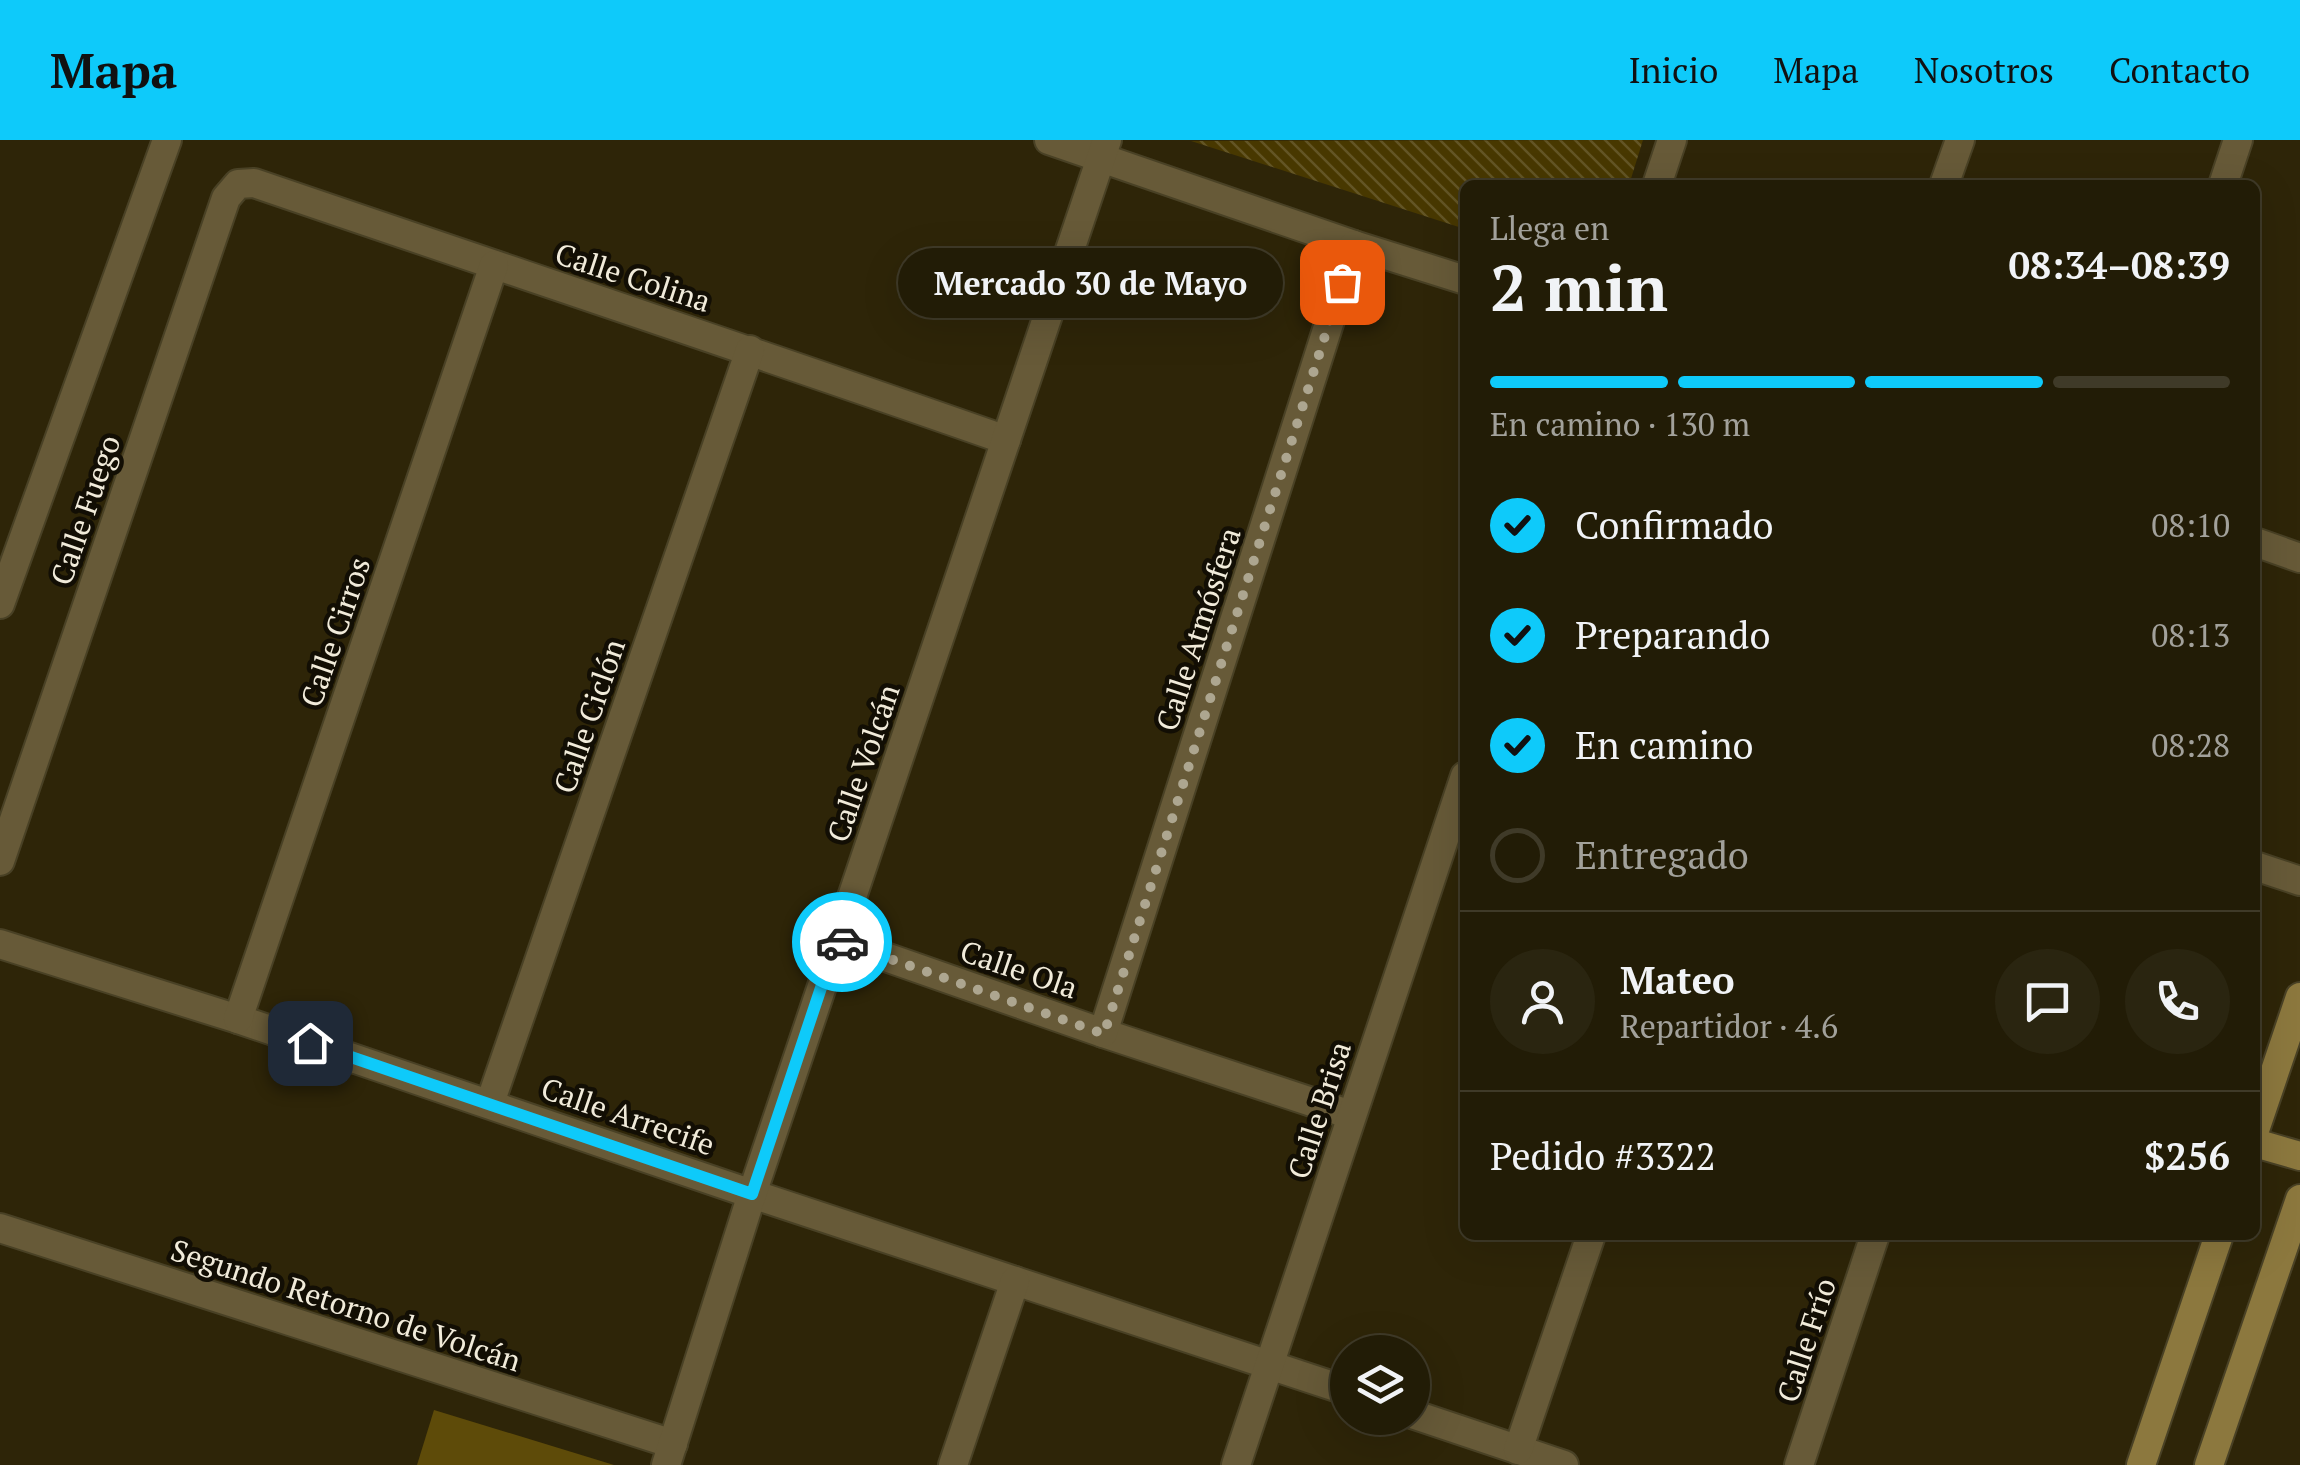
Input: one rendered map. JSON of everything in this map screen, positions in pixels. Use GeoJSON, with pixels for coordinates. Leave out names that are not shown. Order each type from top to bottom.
{"type":"FeatureCollection","features":[{"type":"Feature","properties":{"kind":"main road"},"geometry":{"type":"LineString","coordinates":[[2260,1115],[2300,997]]}},
{"type":"Feature","properties":{"kind":"main road"},"geometry":{"type":"LineString","coordinates":[[2260,1144],[2300,1156]]}},
{"type":"Feature","properties":{"kind":"main road"},"geometry":{"type":"LineString","coordinates":[[2209,1465],[2300,1199]]}},
{"type":"Feature","properties":{"kind":"main road"},"geometry":{"type":"LineString","coordinates":[[2141,1465],[2217,1240]]}},
{"type":"Feature","properties":{"kind":"street","name":"Calle Fuego"},"geometry":{"type":"LineString","coordinates":[[0,604],[10,543],[167,140]]}},
{"type":"Feature","properties":{"kind":"street"},"geometry":{"type":"LineString","coordinates":[[1049,140],[1104,148],[1354,245],[1460,278]]}},
{"type":"Feature","properties":{"kind":"street"},"geometry":{"type":"LineString","coordinates":[[1660,180],[1672,140]]}},
{"type":"Feature","properties":{"kind":"street"},"geometry":{"type":"LineString","coordinates":[[1946,180],[1960,140]]}},
{"type":"Feature","properties":{"kind":"street"},"geometry":{"type":"LineString","coordinates":[[2225,180],[2238,140]]}},
{"type":"Feature","properties":{"kind":"street","name":"Calle Volcán"},"geometry":{"type":"LineString","coordinates":[[669,1454],[752,1194],[1104,148]]}},
{"type":"Feature","properties":{"kind":"street","name":"Calle Colina"},"geometry":{"type":"LineString","coordinates":[[238,184],[254,183],[1006,440]]}},
{"type":"Feature","properties":{"kind":"street","name":"Calle Fuego"},"geometry":{"type":"LineString","coordinates":[[0,862],[226,198],[238,184]]}},
{"type":"Feature","properties":{"kind":"street","name":"Calle Atmósfera"},"geometry":{"type":"LineString","coordinates":[[1104,1034],[1354,245]]}},
{"type":"Feature","properties":{"kind":"street","name":"Calle Cirros"},"geometry":{"type":"LineString","coordinates":[[238,1019],[494,265]]}},
{"type":"Feature","properties":{"kind":"street","name":"Calle Ciclón"},"geometry":{"type":"LineString","coordinates":[[490,1103],[750,350]]}},
{"type":"Feature","properties":{"kind":"street"},"geometry":{"type":"LineString","coordinates":[[2260,544],[2300,558]]}},
{"type":"Feature","properties":{"kind":"street","name":"Calle Brisa"},"geometry":{"type":"LineString","coordinates":[[1236,1465],[1460,791]]}},
{"type":"Feature","properties":{"kind":"street"},"geometry":{"type":"LineString","coordinates":[[2260,868],[2300,880]]}},
{"type":"Feature","properties":{"kind":"street","name":"Calle Ola"},"geometry":{"type":"LineString","coordinates":[[837,940],[1104,1034],[1352,1115]]}},
{"type":"Feature","properties":{"kind":"street","name":"Calle Arrecife"},"geometry":{"type":"LineString","coordinates":[[0,944],[238,1019],[1330,1386]]}},
{"type":"Feature","properties":{"kind":"street","name":"Segundo Retorno de Volcán"},"geometry":{"type":"LineString","coordinates":[[0,1228],[669,1454]]}},
{"type":"Feature","properties":{"kind":"street"},"geometry":{"type":"LineString","coordinates":[[1518,1450],[1588,1240]]}},
{"type":"Feature","properties":{"kind":"street","name":"Calle Frío"},"geometry":{"type":"LineString","coordinates":[[1799,1465],[1873,1240]]}},
{"type":"Feature","properties":{"kind":"street"},"geometry":{"type":"LineString","coordinates":[[953,1465],[1016,1280]]}},
{"type":"Feature","properties":{"kind":"street"},"geometry":{"type":"LineString","coordinates":[[1430,1420],[1564,1465]]}},
{"type":"Feature","properties":{"kind":"shaded area"},"geometry":{"type":"Polygon","coordinates":[[[434,1410],[614,1465],[417,1465],[434,1410]]]}},
{"type":"Feature","properties":{"kind":"building"},"geometry":{"type":"Polygon","coordinates":[[[1643,140],[1631,180],[1460,180],[1460,227],[1191,141],[1643,140]]]}},
{"type":"Feature","properties":{"kind":"way so far"},"geometry":{"type":"LineString","coordinates":[[842,942],[1104,1034],[1342,282]]}},
{"type":"Feature","properties":{"kind":"place","name":"Mercado 30 de Mayo"},"geometry":{"type":"Point","coordinates":[1342,282]}},
{"type":"Feature","properties":{"kind":"route"},"geometry":{"type":"LineString","coordinates":[[310,1043],[752,1194],[837,940],[842,942]]}}]}
